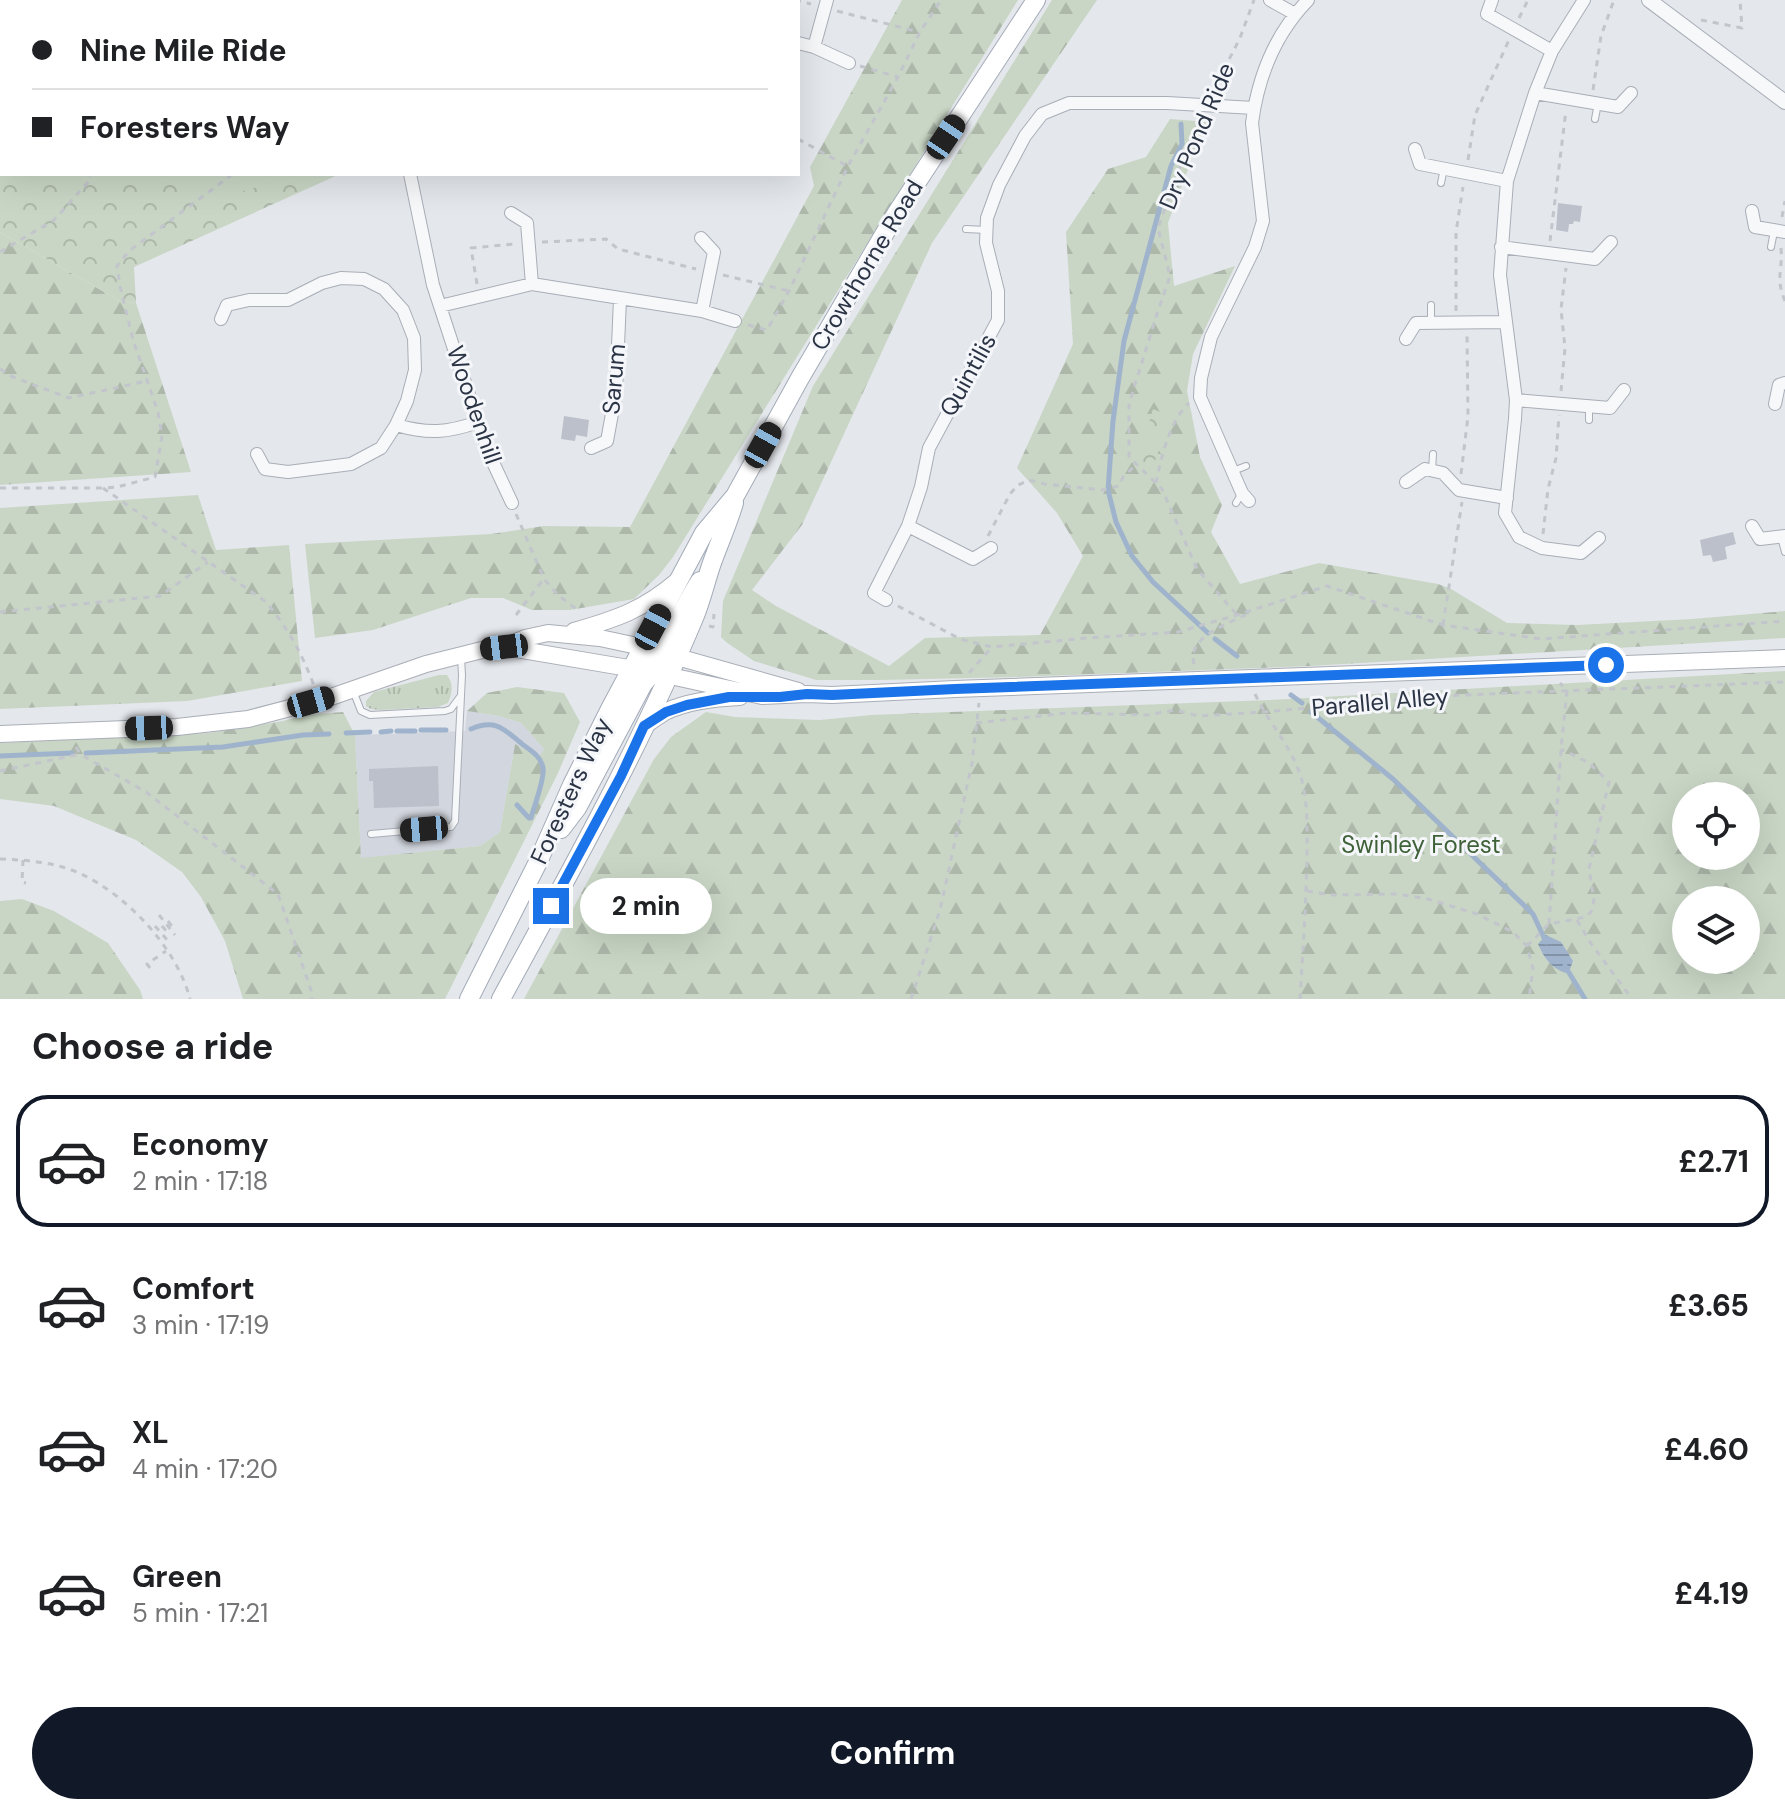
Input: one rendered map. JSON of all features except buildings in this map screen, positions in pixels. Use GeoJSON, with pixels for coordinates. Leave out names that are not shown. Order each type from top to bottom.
{"type":"FeatureCollection","features":[{"type":"Feature","properties":{"kind":"main road","name":"Crowthorne Road"},"geometry":{"type":"LineString","coordinates":[[650,649],[677,581],[704,533],[735,496],[896,214],[1036,0]]}},
{"type":"Feature","properties":{"kind":"main road","name":"Crowthorne Road"},"geometry":{"type":"LineString","coordinates":[[660,674],[677,656],[704,593],[735,496]]}},
{"type":"Feature","properties":{"kind":"main road"},"geometry":{"type":"LineString","coordinates":[[650,649],[712,562]]}},
{"type":"Feature","properties":{"kind":"main road"},"geometry":{"type":"LineString","coordinates":[[565,634],[628,614],[677,581]]}},
{"type":"Feature","properties":{"kind":"main road"},"geometry":{"type":"LineString","coordinates":[[0,734],[177,727],[248,719],[353,690],[426,664],[504,647],[548,633],[600,638],[650,649],[807,694]]}},
{"type":"Feature","properties":{"kind":"main road"},"geometry":{"type":"LineString","coordinates":[[504,647],[630,668],[762,696]]}},
{"type":"Feature","properties":{"kind":"main road","name":"Foresters Way"},"geometry":{"type":"LineString","coordinates":[[469,999],[630,668],[650,649]]}},
{"type":"Feature","properties":{"kind":"main road"},"geometry":{"type":"LineString","coordinates":[[644,726],[666,712],[687,705],[714,699],[762,696],[1785,658]]}},
{"type":"Feature","properties":{"kind":"main road"},"geometry":{"type":"LineString","coordinates":[[538,862],[577,808],[641,688],[660,674]]}},
{"type":"Feature","properties":{"kind":"main road","name":"Foresters Way"},"geometry":{"type":"LineString","coordinates":[[501,999],[621,776],[644,726],[660,674]]}},
{"type":"Feature","properties":{"kind":"street"},"geometry":{"type":"LineString","coordinates":[[1270,0],[1295,14]]}},
{"type":"Feature","properties":{"kind":"street"},"geometry":{"type":"LineString","coordinates":[[1242,499],[1200,397],[1201,378],[1211,337],[1255,247],[1263,221],[1252,123],[1254,108],[1269,56],[1295,14],[1308,0]]}},
{"type":"Feature","properties":{"kind":"street"},"geometry":{"type":"LineString","coordinates":[[1492,0],[1487,14],[1552,51]]}},
{"type":"Feature","properties":{"kind":"street"},"geometry":{"type":"LineString","coordinates":[[1584,0],[1552,51],[1507,181],[1500,275],[1516,400],[1505,513],[1519,537],[1542,548],[1581,553],[1599,538]]}},
{"type":"Feature","properties":{"kind":"street"},"geometry":{"type":"LineString","coordinates":[[1649,0],[1785,102]]}},
{"type":"Feature","properties":{"kind":"street"},"geometry":{"type":"LineString","coordinates":[[814,47],[826,4]]}},
{"type":"Feature","properties":{"kind":"street"},"geometry":{"type":"LineString","coordinates":[[800,44],[849,63]]}},
{"type":"Feature","properties":{"kind":"street"},"geometry":{"type":"LineString","coordinates":[[1535,93],[1618,107],[1631,93]]}},
{"type":"Feature","properties":{"kind":"street","name":"Quintilis"},"geometry":{"type":"LineString","coordinates":[[886,600],[874,593],[908,526],[921,487],[929,448],[998,320],[998,291],[989,258],[987,218],[999,185],[1025,136],[1042,114],[1069,103],[1167,103],[1254,108]]}},
{"type":"Feature","properties":{"kind":"street"},"geometry":{"type":"LineString","coordinates":[[1415,149],[1420,164],[1507,181]]}},
{"type":"Feature","properties":{"kind":"street","name":"Woodenhill"},"geometry":{"type":"LineString","coordinates":[[410,176],[433,285],[490,456],[512,503]]}},
{"type":"Feature","properties":{"kind":"street"},"geometry":{"type":"LineString","coordinates":[[1752,211],[1755,227],[1779,232]]}},
{"type":"Feature","properties":{"kind":"street"},"geometry":{"type":"LineString","coordinates":[[511,213],[527,223],[532,284]]}},
{"type":"Feature","properties":{"kind":"street"},"geometry":{"type":"LineString","coordinates":[[701,238],[714,252],[702,311]]}},
{"type":"Feature","properties":{"kind":"street"},"geometry":{"type":"LineString","coordinates":[[1501,247],[1549,253],[1578,262],[1595,259],[1611,242]]}},
{"type":"Feature","properties":{"kind":"street"},"geometry":{"type":"LineString","coordinates":[[221,319],[227,305],[249,300],[288,300],[322,283],[341,278],[364,279],[384,289],[403,310],[414,338],[415,370],[407,401],[381,448],[351,464],[288,472],[265,469],[257,454]]}},
{"type":"Feature","properties":{"kind":"street"},"geometry":{"type":"LineString","coordinates":[[440,306],[532,284],[702,311],[735,321]]}},
{"type":"Feature","properties":{"kind":"street","name":"Sarum"},"geometry":{"type":"LineString","coordinates":[[591,448],[607,441],[616,392],[620,299]]}},
{"type":"Feature","properties":{"kind":"street"},"geometry":{"type":"LineString","coordinates":[[1406,339],[1416,323],[1505,322]]}},
{"type":"Feature","properties":{"kind":"street"},"geometry":{"type":"LineString","coordinates":[[1775,404],[1779,385],[1785,383]]}},
{"type":"Feature","properties":{"kind":"street"},"geometry":{"type":"LineString","coordinates":[[1516,400],[1589,413],[1610,408],[1624,390]]}},
{"type":"Feature","properties":{"kind":"street"},"geometry":{"type":"LineString","coordinates":[[396,425],[429,431],[453,430],[478,422]]}},
{"type":"Feature","properties":{"kind":"street"},"geometry":{"type":"LineString","coordinates":[[1406,482],[1425,469],[1432,470],[1443,473],[1461,490],[1507,498]]}},
{"type":"Feature","properties":{"kind":"street"},"geometry":{"type":"LineString","coordinates":[[908,526],[973,559],[991,548]]}},
{"type":"Feature","properties":{"kind":"street"},"geometry":{"type":"LineString","coordinates":[[1752,526],[1760,539],[1783,537]]}},
{"type":"Feature","properties":{"kind":"lane"},"geometry":{"type":"LineString","coordinates":[[1594,103],[1595,119]]}},
{"type":"Feature","properties":{"kind":"lane"},"geometry":{"type":"LineString","coordinates":[[1441,183],[1444,168]]}},
{"type":"Feature","properties":{"kind":"lane"},"geometry":{"type":"LineString","coordinates":[[966,229],[986,230]]}},
{"type":"Feature","properties":{"kind":"lane"},"geometry":{"type":"LineString","coordinates":[[1771,247],[1779,232]]}},
{"type":"Feature","properties":{"kind":"lane"},"geometry":{"type":"LineString","coordinates":[[1431,305],[1431,323]]}},
{"type":"Feature","properties":{"kind":"lane"},"geometry":{"type":"LineString","coordinates":[[1432,470],[1433,454]]}},
{"type":"Feature","properties":{"kind":"lane"},"geometry":{"type":"LineString","coordinates":[[1233,471],[1246,466]]}},
{"type":"Feature","properties":{"kind":"lane"},"geometry":{"type":"LineString","coordinates":[[1783,537],[1785,552]]}},
{"type":"Feature","properties":{"kind":"lane"},"geometry":{"type":"LineString","coordinates":[[371,834],[451,827],[455,821],[461,654]]}},
{"type":"Feature","properties":{"kind":"lane"},"geometry":{"type":"LineString","coordinates":[[353,690],[361,711],[370,715],[438,712],[451,709],[461,695]]}},
{"type":"Feature","properties":{"kind":"lane"},"geometry":{"type":"LineString","coordinates":[[438,712],[455,718],[459,724]]}},
{"type":"Feature","properties":{"kind":"path"},"geometry":{"type":"LineString","coordinates":[[735,321],[767,330],[789,291],[848,166],[920,32],[941,0]]}},
{"type":"Feature","properties":{"kind":"path","name":"Dry Pond Ride"},"geometry":{"type":"LineString","coordinates":[[1137,464],[1129,457],[1129,404],[1170,276],[1158,228],[1188,144],[1240,38],[1254,0]]}},
{"type":"Feature","properties":{"kind":"path"},"geometry":{"type":"LineString","coordinates":[[1443,625],[1468,416],[1467,333],[1456,323],[1456,232],[1475,115],[1528,0]]}},
{"type":"Feature","properties":{"kind":"path"},"geometry":{"type":"LineString","coordinates":[[1594,103],[1601,36],[1614,0]]}},
{"type":"Feature","properties":{"kind":"path"},"geometry":{"type":"LineString","coordinates":[[1689,18],[1742,28],[1740,0]]}},
{"type":"Feature","properties":{"kind":"path"},"geometry":{"type":"LineString","coordinates":[[800,1],[826,4],[920,32]]}},
{"type":"Feature","properties":{"kind":"path"},"geometry":{"type":"LineString","coordinates":[[849,63],[898,77]]}},
{"type":"Feature","properties":{"kind":"path"},"geometry":{"type":"LineString","coordinates":[[1549,253],[1567,98]]}},
{"type":"Feature","properties":{"kind":"path"},"geometry":{"type":"LineString","coordinates":[[800,140],[848,166]]}},
{"type":"Feature","properties":{"kind":"path"},"geometry":{"type":"LineString","coordinates":[[0,252],[54,220],[90,180],[90,176]]}},
{"type":"Feature","properties":{"kind":"path"},"geometry":{"type":"LineString","coordinates":[[0,488],[103,488],[155,477],[162,436],[158,412],[133,340],[117,266],[129,251],[230,176]]}},
{"type":"Feature","properties":{"kind":"path"},"geometry":{"type":"LineString","coordinates":[[479,296],[471,248],[606,239],[618,249],[789,291]]}},
{"type":"Feature","properties":{"kind":"path"},"geometry":{"type":"LineString","coordinates":[[0,369],[69,398],[147,381]]}},
{"type":"Feature","properties":{"kind":"path"},"geometry":{"type":"LineString","coordinates":[[1156,483],[1160,460],[1177,417],[1186,404],[1200,397]]}},
{"type":"Feature","properties":{"kind":"path"},"geometry":{"type":"LineString","coordinates":[[991,548],[988,535],[1018,485],[1029,480],[1111,489],[1119,486],[1123,477],[1137,464],[1162,489],[1197,569],[1237,615]]}},
{"type":"Feature","properties":{"kind":"path"},"geometry":{"type":"LineString","coordinates":[[103,488],[266,602],[279,617],[305,661],[316,693]]}},
{"type":"Feature","properties":{"kind":"path"},"geometry":{"type":"LineString","coordinates":[[512,503],[544,579],[558,595],[580,611],[581,616]]}},
{"type":"Feature","properties":{"kind":"path"},"geometry":{"type":"LineString","coordinates":[[0,612],[160,596],[208,562]]}},
{"type":"Feature","properties":{"kind":"path"},"geometry":{"type":"LineString","coordinates":[[516,615],[544,579]]}},
{"type":"Feature","properties":{"kind":"path"},"geometry":{"type":"LineString","coordinates":[[886,600],[960,639],[992,647],[1178,632],[1327,586],[1443,625],[1541,639],[1785,621]]}},
{"type":"Feature","properties":{"kind":"path"},"geometry":{"type":"LineString","coordinates":[[1199,673],[1192,660],[1192,651],[1204,636],[1257,608]]}},
{"type":"Feature","properties":{"kind":"path"},"geometry":{"type":"LineString","coordinates":[[713,627],[714,609]]}},
{"type":"Feature","properties":{"kind":"path"},"geometry":{"type":"LineString","coordinates":[[963,680],[992,647]]}},
{"type":"Feature","properties":{"kind":"path"},"geometry":{"type":"LineString","coordinates":[[1247,679],[1263,712],[1293,757],[1302,782],[1307,820],[1307,891],[1300,999]]}},
{"type":"Feature","properties":{"kind":"path","name":"Parallel Alley"},"geometry":{"type":"LineString","coordinates":[[976,723],[1067,713],[1147,715],[1175,710],[1199,716],[1439,696],[1785,682]]}},
{"type":"Feature","properties":{"kind":"path"},"geometry":{"type":"LineString","coordinates":[[911,999],[940,910],[972,763],[981,688]]}},
{"type":"Feature","properties":{"kind":"path"},"geometry":{"type":"LineString","coordinates":[[1549,924],[1567,691]]}},
{"type":"Feature","properties":{"kind":"path"},"geometry":{"type":"LineString","coordinates":[[64,731],[80,754],[146,792],[278,894],[312,999]]}},
{"type":"Feature","properties":{"kind":"path"},"geometry":{"type":"LineString","coordinates":[[1527,946],[1549,924],[1586,917],[1594,900],[1589,869],[1609,782],[1589,763],[1561,749]]}},
{"type":"Feature","properties":{"kind":"path"},"geometry":{"type":"LineString","coordinates":[[0,771],[80,754]]}},
{"type":"Feature","properties":{"kind":"path"},"geometry":{"type":"LineString","coordinates":[[0,859],[45,862],[79,873],[131,907],[167,951],[187,987],[190,999]]}},
{"type":"Feature","properties":{"kind":"path"},"geometry":{"type":"LineString","coordinates":[[23,860],[22,882],[26,883]]}},
{"type":"Feature","properties":{"kind":"path"},"geometry":{"type":"LineString","coordinates":[[1307,891],[1330,895],[1397,894],[1428,899],[1477,914],[1513,932],[1527,946],[1533,968],[1529,999]]}},
{"type":"Feature","properties":{"kind":"path"},"geometry":{"type":"LineString","coordinates":[[159,915],[167,929],[168,941]]}},
{"type":"Feature","properties":{"kind":"path"},"geometry":{"type":"LineString","coordinates":[[1576,919],[1632,999]]}},
{"type":"Feature","properties":{"kind":"path"},"geometry":{"type":"LineString","coordinates":[[155,926],[167,929]]}},
{"type":"Feature","properties":{"kind":"path"},"geometry":{"type":"LineString","coordinates":[[159,940],[167,929]]}},
{"type":"Feature","properties":{"kind":"path"},"geometry":{"type":"LineString","coordinates":[[150,968],[147,964],[167,951]]}},
{"type":"Feature","properties":{"kind":"shaded area"},"geometry":{"type":"Polygon","coordinates":[[[467,711],[521,723],[544,749],[540,757],[515,744],[500,832],[480,846],[361,859],[355,735],[465,731],[467,711]]]}},
{"type":"Feature","properties":{"kind":"green space"},"geometry":{"type":"Polygon","coordinates":[[[902,0],[1018,0],[659,575],[634,599],[570,610],[532,610],[503,598],[471,598],[373,630],[315,638],[305,544],[491,534],[544,526],[630,527],[814,186],[810,167],[902,0]]]}},
{"type":"Feature","properties":{"kind":"green space"},"geometry":{"type":"Polygon","coordinates":[[[1052,0],[1097,0],[932,243],[802,525],[752,590],[889,666],[925,638],[1040,635],[1083,556],[1057,513],[1017,468],[1073,344],[1066,232],[1108,169],[1146,157],[1170,119],[1209,122],[1198,142],[1168,223],[1174,286],[1235,266],[1193,354],[1187,391],[1200,457],[1222,505],[1211,532],[1240,584],[1319,563],[1438,584],[1507,623],[1577,625],[1785,611],[1785,638],[1310,666],[880,680],[816,680],[754,661],[726,642],[721,637],[723,601],[813,386],[1052,0]]]}},
{"type":"Feature","properties":{"kind":"green space"},"geometry":{"type":"Polygon","coordinates":[[[0,176],[336,176],[134,267],[136,303],[120,301],[0,232],[0,176]]]}},
{"type":"Feature","properties":{"kind":"green space"},"geometry":{"type":"Polygon","coordinates":[[[166,176],[292,176],[219,199],[166,176]]]}},
{"type":"Feature","properties":{"kind":"green space"},"geometry":{"type":"Polygon","coordinates":[[[0,232],[120,301],[136,303],[191,472],[0,485],[0,232]]]}},
{"type":"Feature","properties":{"kind":"green space"},"geometry":{"type":"Polygon","coordinates":[[[1153,409],[1172,417],[1151,471],[1139,456],[1153,409]]]}},
{"type":"Feature","properties":{"kind":"green space"},"geometry":{"type":"Polygon","coordinates":[[[198,495],[216,550],[289,545],[302,681],[187,701],[0,709],[0,508],[198,495]]]}},
{"type":"Feature","properties":{"kind":"green space","name":"Swinley Forest"},"geometry":{"type":"Polygon","coordinates":[[[1785,671],[1785,999],[524,999],[654,759],[671,737],[706,712],[735,717],[820,720],[871,715],[1270,700],[1785,671]]]}},
{"type":"Feature","properties":{"kind":"green space"},"geometry":{"type":"Polygon","coordinates":[[[447,675],[451,682],[448,703],[438,707],[380,710],[366,706],[366,701],[374,692],[447,675]]]}},
{"type":"Feature","properties":{"kind":"green space"},"geometry":{"type":"Polygon","coordinates":[[[517,687],[564,693],[580,722],[558,773],[445,999],[243,999],[225,941],[201,897],[182,872],[136,840],[54,806],[0,799],[0,743],[208,733],[306,715],[343,712],[355,735],[361,858],[480,846],[500,832],[515,744],[539,757],[544,749],[521,723],[467,711],[487,693],[517,687]]]}},
{"type":"Feature","properties":{"kind":"green space"},"geometry":{"type":"Polygon","coordinates":[[[22,899],[54,911],[108,943],[143,999],[0,999],[0,901],[22,899]]]}},
{"type":"Feature","properties":{"kind":"water"},"geometry":{"type":"Polygon","coordinates":[[[1546,935],[1561,942],[1573,961],[1566,973],[1553,966],[1540,949],[1538,944],[1546,935]]]}},
{"type":"Feature","properties":{"kind":"waterway"},"geometry":{"type":"LineString","coordinates":[[1181,124],[1182,144],[1171,166],[1124,341],[1108,490],[1116,522],[1132,556],[1153,582],[1208,633]]}},
{"type":"Feature","properties":{"kind":"waterway"},"geometry":{"type":"LineString","coordinates":[[1215,639],[1237,656]]}},
{"type":"Feature","properties":{"kind":"waterway"},"geometry":{"type":"LineString","coordinates":[[1291,695],[1302,703]]}},
{"type":"Feature","properties":{"kind":"waterway"},"geometry":{"type":"LineString","coordinates":[[1311,712],[1393,779],[1533,914],[1546,942]]}},
{"type":"Feature","properties":{"kind":"waterway"},"geometry":{"type":"LineString","coordinates":[[471,729],[487,725],[500,727],[540,760],[542,779],[531,818],[517,805]]}},
{"type":"Feature","properties":{"kind":"waterway"},"geometry":{"type":"LineString","coordinates":[[421,730],[446,730]]}},
{"type":"Feature","properties":{"kind":"waterway"},"geometry":{"type":"LineString","coordinates":[[381,732],[391,731]]}},
{"type":"Feature","properties":{"kind":"waterway"},"geometry":{"type":"LineString","coordinates":[[397,731],[415,731]]}},
{"type":"Feature","properties":{"kind":"waterway"},"geometry":{"type":"LineString","coordinates":[[346,733],[370,732]]}},
{"type":"Feature","properties":{"kind":"waterway"},"geometry":{"type":"LineString","coordinates":[[86,753],[223,747],[329,734]]}},
{"type":"Feature","properties":{"kind":"waterway"},"geometry":{"type":"LineString","coordinates":[[0,756],[72,753]]}},
{"type":"Feature","properties":{"kind":"waterway"},"geometry":{"type":"LineString","coordinates":[[1565,966],[1585,999]]}},
{"type":"Feature","properties":{"kind":"route"},"geometry":{"type":"LineString","coordinates":[[551,906],[621,776],[644,726],[666,712],[687,705],[729,697],[1606,665]]}}]}
